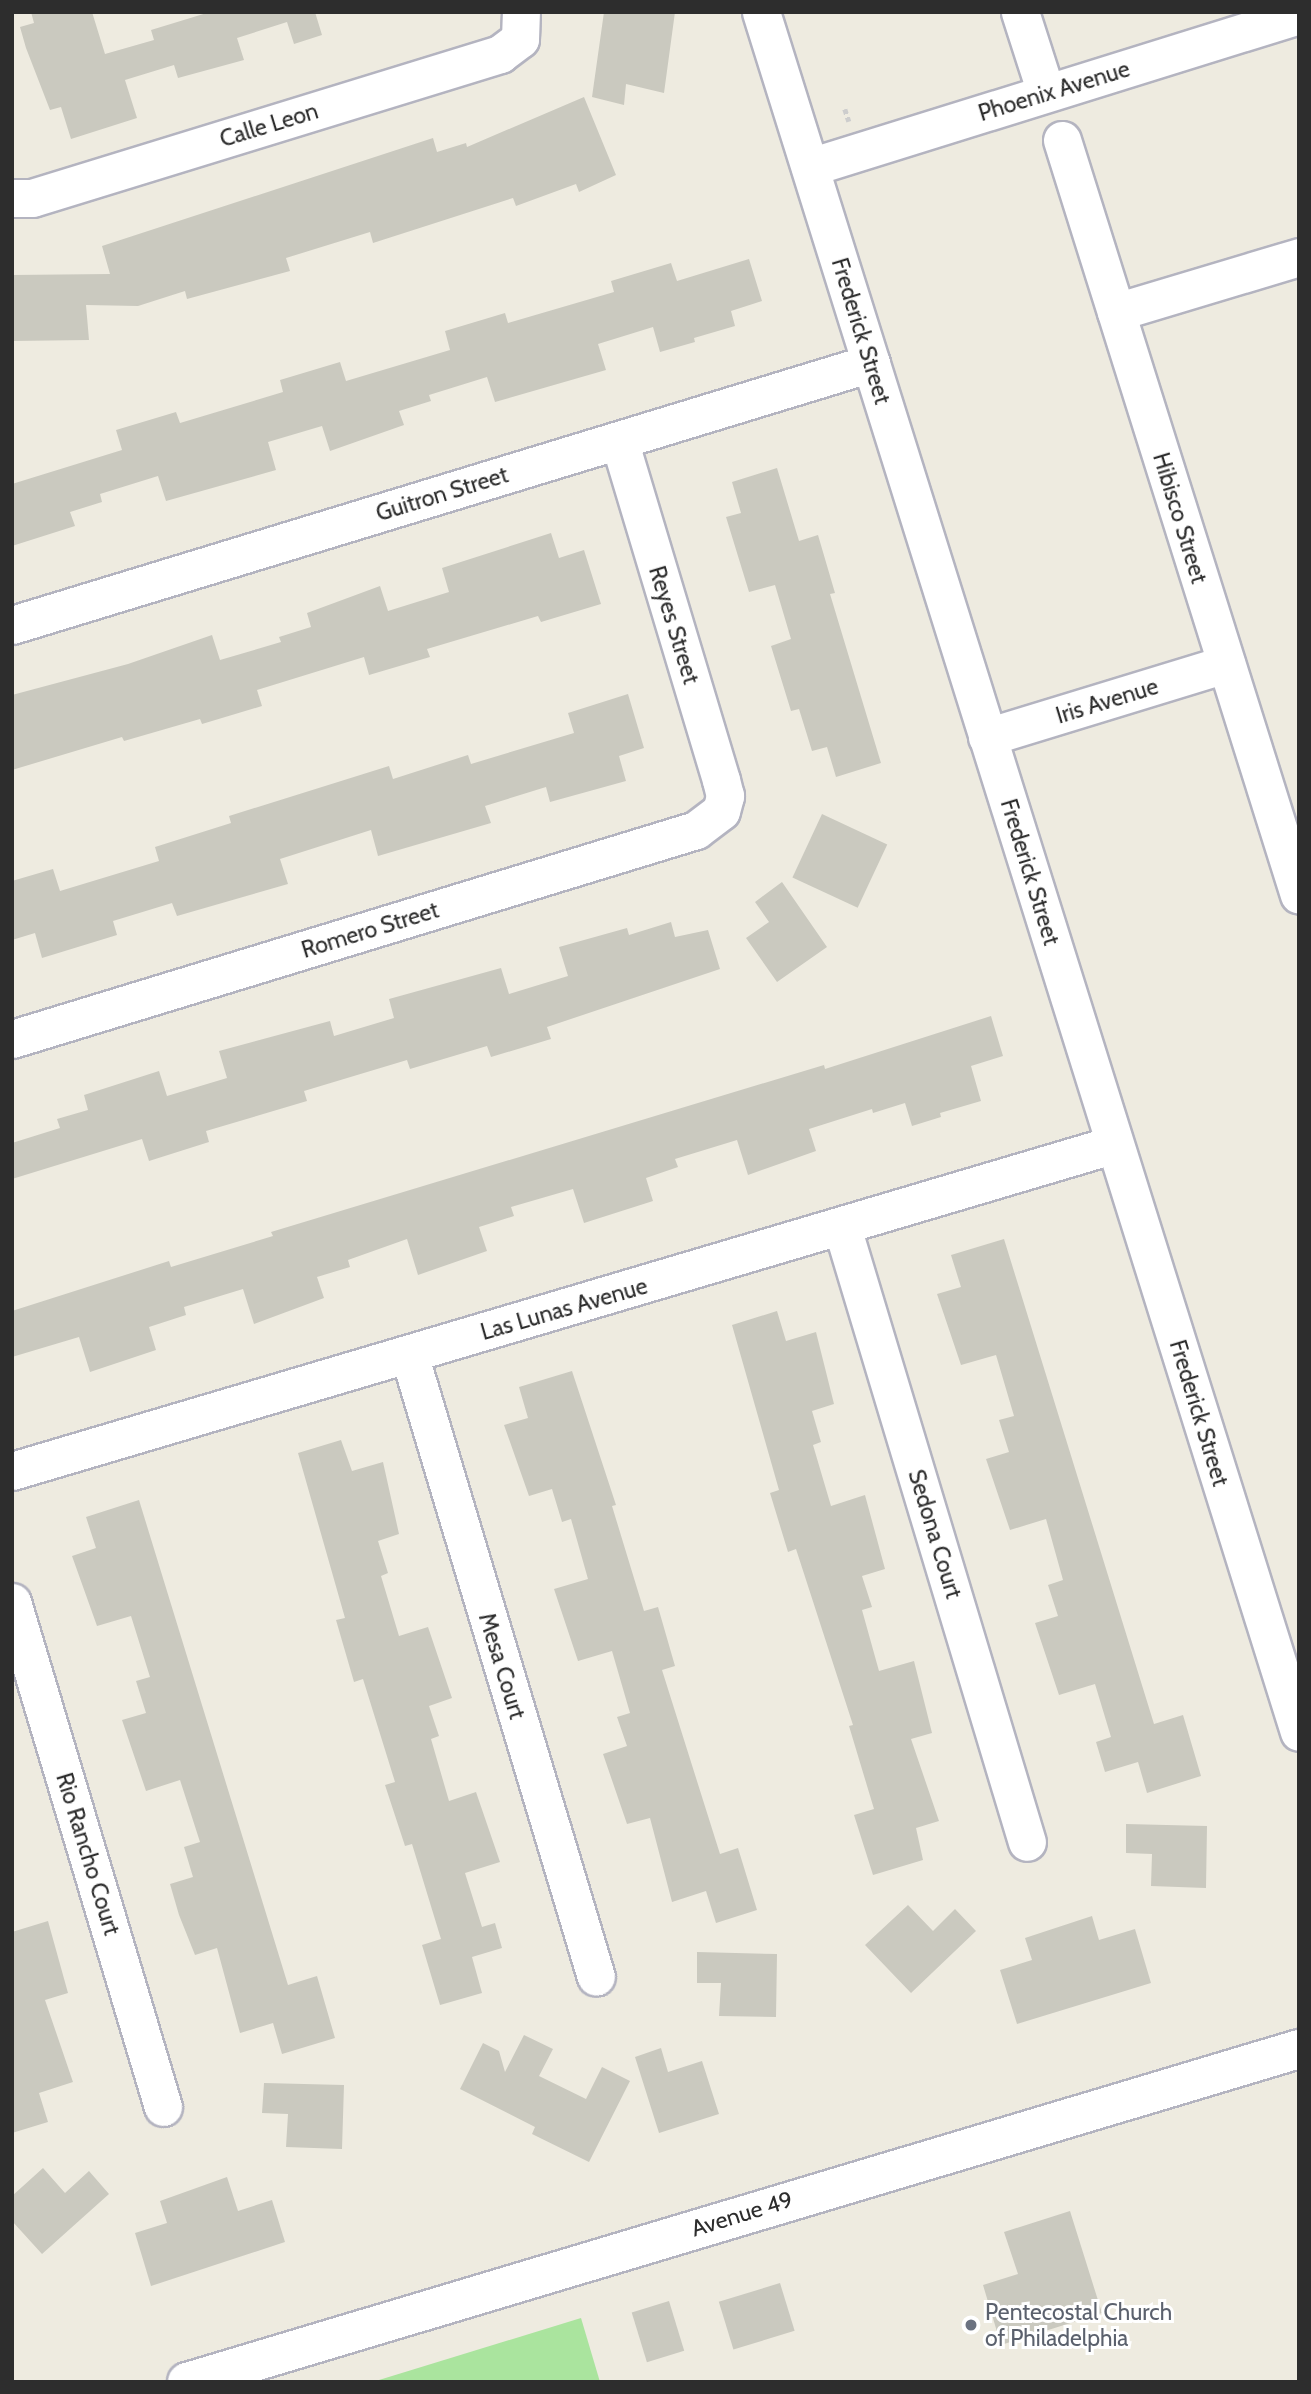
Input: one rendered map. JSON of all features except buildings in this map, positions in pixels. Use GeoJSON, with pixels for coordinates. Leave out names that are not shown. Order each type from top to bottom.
{"type":"FeatureCollection","features":[{"type":"Feature","properties":{"kind":"street","name":"Frederick Street"},"geometry":{"type":"LineString","coordinates":[[761,12],[1299,1732]]}},
{"type":"Feature","properties":{"kind":"street"},"geometry":{"type":"LineString","coordinates":[[1020,12],[1046,93]]}},
{"type":"Feature","properties":{"kind":"street","name":"Phoenix Avenue"},"geometry":{"type":"LineString","coordinates":[[810,167],[1299,15]]}},
{"type":"Feature","properties":{"kind":"street","name":"Calle Leon"},"geometry":{"type":"LineString","coordinates":[[12,198],[32,198],[500,54],[520,25]]}},
{"type":"Feature","properties":{"kind":"street","name":"Hibisco Street"},"geometry":{"type":"LineString","coordinates":[[1062,140],[1299,895]]}},
{"type":"Feature","properties":{"kind":"street"},"geometry":{"type":"LineString","coordinates":[[1116,312],[1299,257]]}},
{"type":"Feature","properties":{"kind":"street","name":"Guitron Street"},"geometry":{"type":"LineString","coordinates":[[12,625],[871,363]]}},
{"type":"Feature","properties":{"kind":"street","name":"Reyes Street"},"geometry":{"type":"LineString","coordinates":[[619,441],[721,780],[725,796],[721,811]]}},
{"type":"Feature","properties":{"kind":"street","name":"Iris Avenue"},"geometry":{"type":"LineString","coordinates":[[987,737],[1226,664]]}},
{"type":"Feature","properties":{"kind":"street","name":"Romero Street"},"geometry":{"type":"LineString","coordinates":[[12,1039],[696,830],[721,811]]}},
{"type":"Feature","properties":{"kind":"street","name":"Las Lunas Avenue"},"geometry":{"type":"LineString","coordinates":[[12,1471],[1115,1144]]}},
{"type":"Feature","properties":{"kind":"street","name":"Sedona Court"},"geometry":{"type":"LineString","coordinates":[[842,1227],[1027,1842]]}},
{"type":"Feature","properties":{"kind":"street","name":"Mesa Court"},"geometry":{"type":"LineString","coordinates":[[409,1354],[596,1977]]}},
{"type":"Feature","properties":{"kind":"street","name":"Rio Rancho Court"},"geometry":{"type":"LineString","coordinates":[[12,1602],[163,2107]]}},
{"type":"Feature","properties":{"kind":"street","name":"Avenue 49"},"geometry":{"type":"LineString","coordinates":[[187,2382],[1299,2049]]}},
{"type":"Feature","properties":{"kind":"green space"},"geometry":{"type":"Polygon","coordinates":[[[581,2318],[600,2382],[379,2382],[379,2380],[581,2318]]]}},
{"type":"Feature","properties":{"kind":"place","name":"Pentecostal Church of Philadelphia"},"geometry":{"type":"Point","coordinates":[971,2325]}}]}
